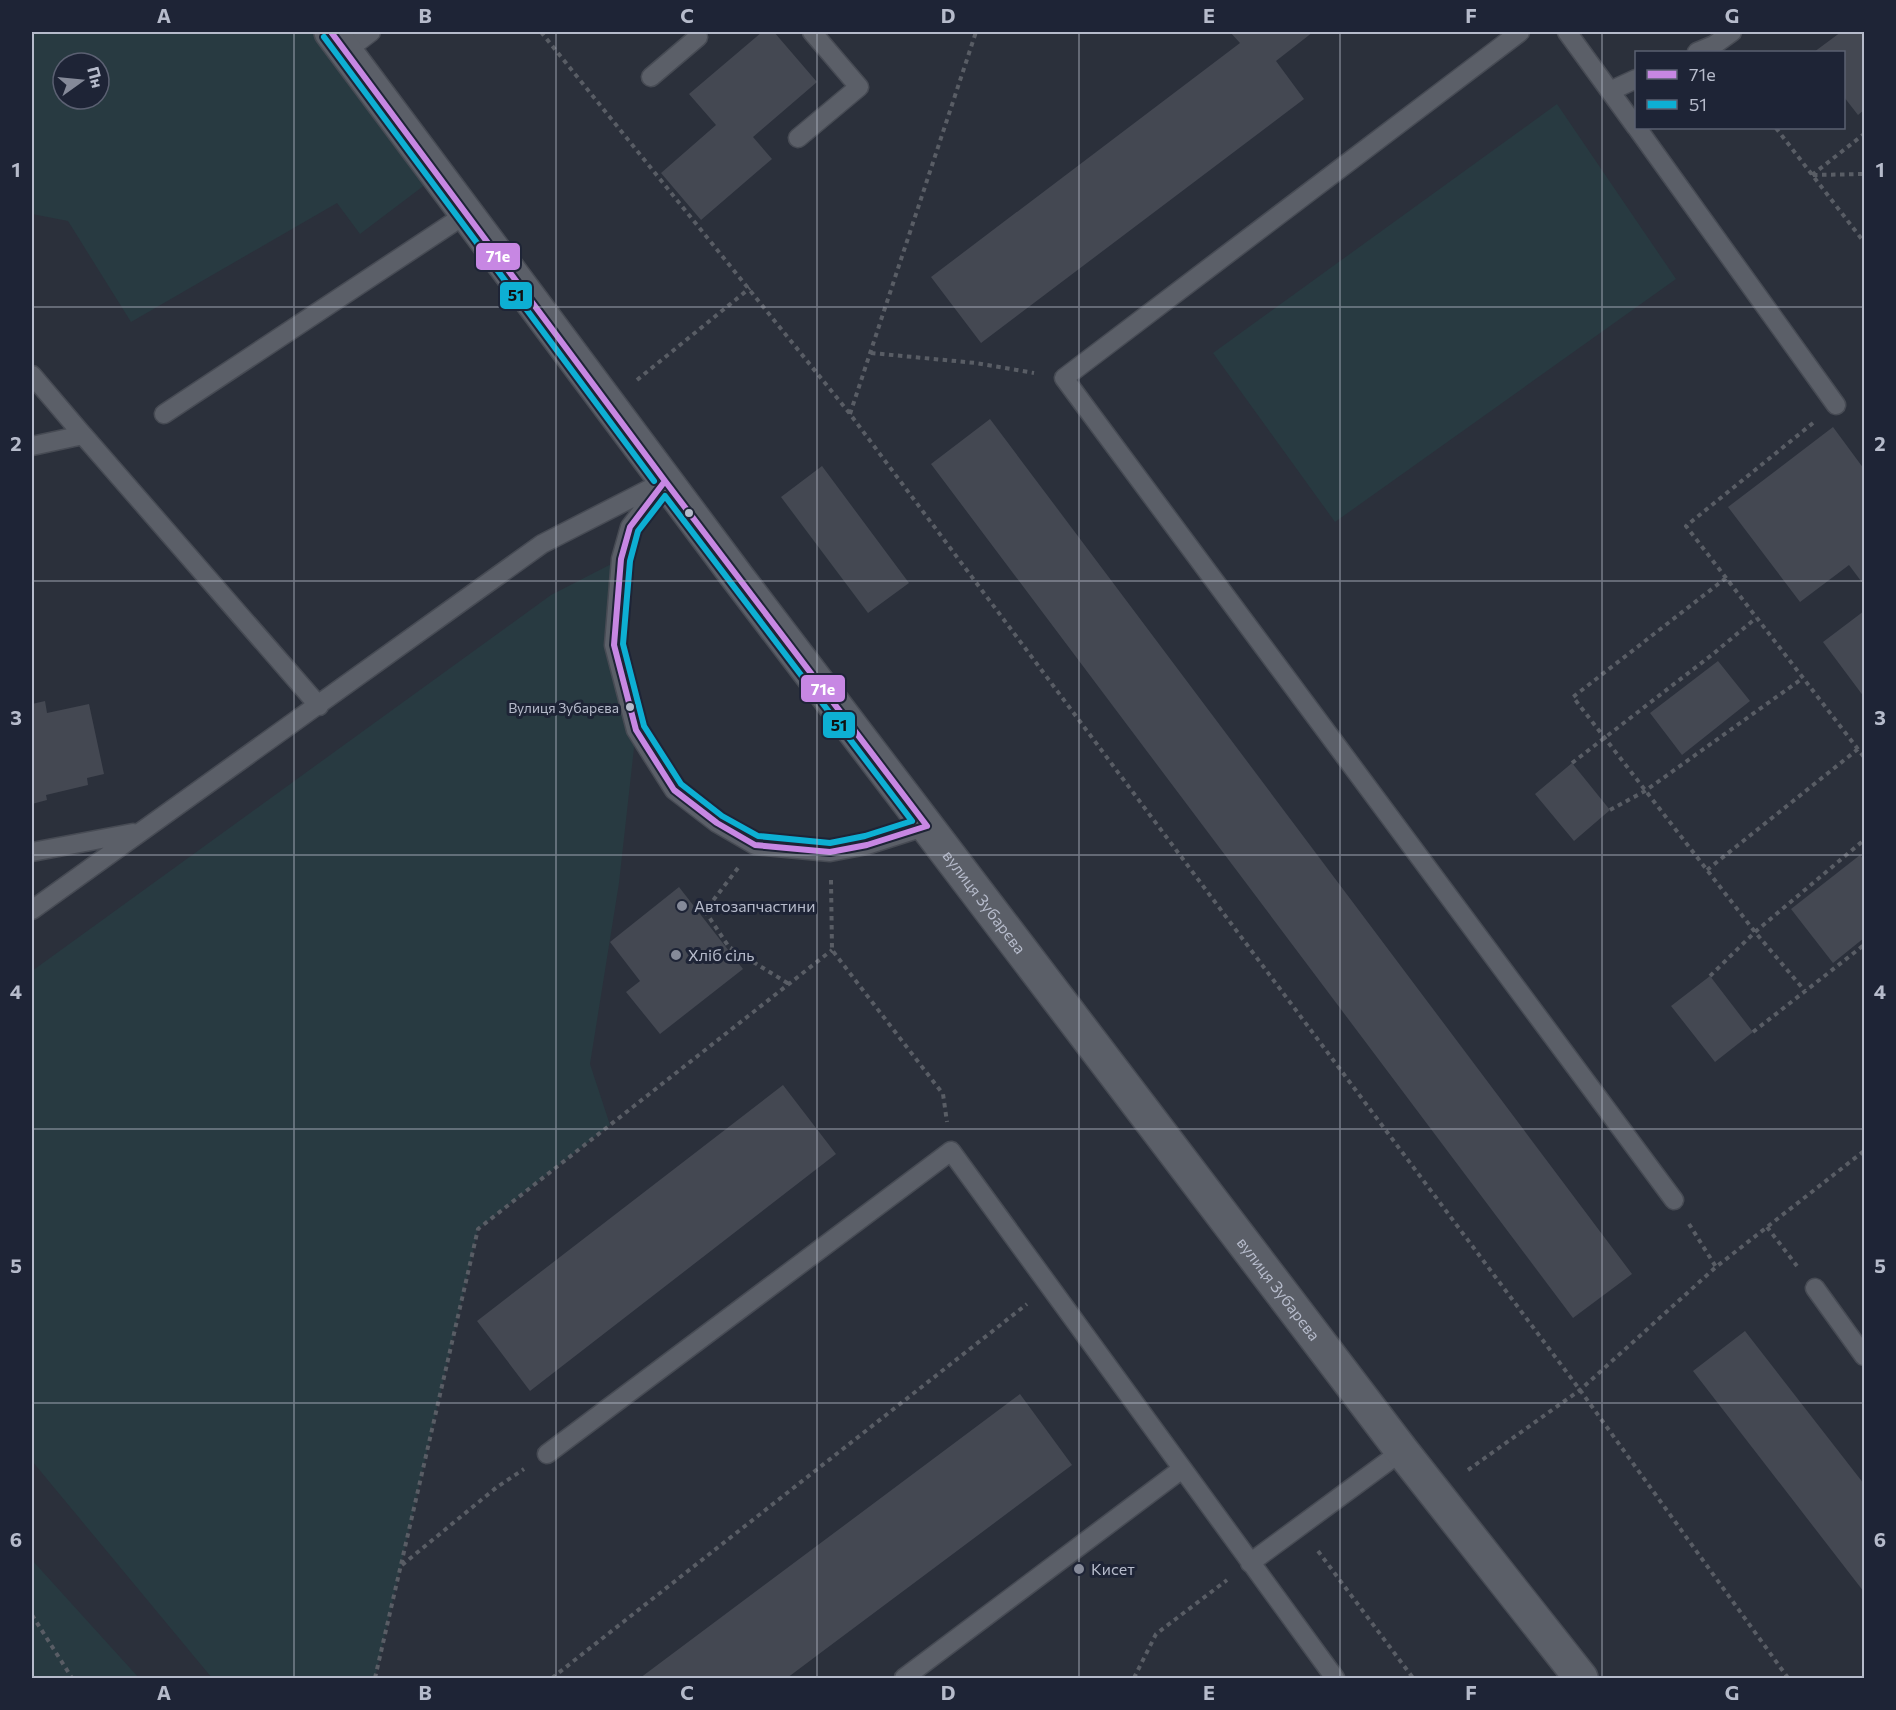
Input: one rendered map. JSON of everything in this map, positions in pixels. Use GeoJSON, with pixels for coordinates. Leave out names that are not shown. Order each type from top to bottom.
{"type":"FeatureCollection","features":[{"type":"Feature","properties":{"kind":"street","name":"вулиця Зубарєва"},"geometry":{"type":"LineString","coordinates":[[349,38],[466,214],[665,481],[1401,1451],[1581,1678]]}},
{"type":"Feature","properties":{"kind":"lane"},"geometry":{"type":"LineString","coordinates":[[798,138],[859,87],[812,32]]}},
{"type":"Feature","properties":{"kind":"lane"},"geometry":{"type":"LineString","coordinates":[[1520,32],[1064,378],[1674,1200]]}},
{"type":"Feature","properties":{"kind":"lane"},"geometry":{"type":"LineString","coordinates":[[1567,32],[1635,124]]}},
{"type":"Feature","properties":{"kind":"lane"},"geometry":{"type":"LineString","coordinates":[[1699,51],[1714,45],[1732,32]]}},
{"type":"Feature","properties":{"kind":"lane"},"geometry":{"type":"LineString","coordinates":[[651,77],[699,33]]}},
{"type":"Feature","properties":{"kind":"lane"},"geometry":{"type":"LineString","coordinates":[[1610,91],[1635,79]]}},
{"type":"Feature","properties":{"kind":"lane"},"geometry":{"type":"LineString","coordinates":[[1638,129],[1836,405]]}},
{"type":"Feature","properties":{"kind":"lane"},"geometry":{"type":"LineString","coordinates":[[164,414],[466,214]]}},
{"type":"Feature","properties":{"kind":"lane"},"geometry":{"type":"LineString","coordinates":[[32,375],[319,706]]}},
{"type":"Feature","properties":{"kind":"lane"},"geometry":{"type":"LineString","coordinates":[[32,446],[83,435]]}},
{"type":"Feature","properties":{"kind":"lane"},"geometry":{"type":"LineString","coordinates":[[32,910],[137,832],[319,706],[542,544],[665,481]]}},
{"type":"Feature","properties":{"kind":"lane"},"geometry":{"type":"LineString","coordinates":[[665,481],[630,527],[621,559],[614,645],[636,730],[674,790],[717,823],[755,845],[830,852],[867,845],[927,826]]}},
{"type":"Feature","properties":{"kind":"lane"},"geometry":{"type":"LineString","coordinates":[[32,852],[137,832]]}},
{"type":"Feature","properties":{"kind":"lane"},"geometry":{"type":"LineString","coordinates":[[547,1454],[951,1151],[1335,1678]]}},
{"type":"Feature","properties":{"kind":"lane"},"geometry":{"type":"LineString","coordinates":[[1815,1288],[1864,1356]]}},
{"type":"Feature","properties":{"kind":"lane"},"geometry":{"type":"LineString","coordinates":[[1250,1563],[1401,1451]]}},
{"type":"Feature","properties":{"kind":"lane"},"geometry":{"type":"LineString","coordinates":[[904,1678],[1182,1470]]}},
{"type":"Feature","properties":{"kind":"path"},"geometry":{"type":"LineString","coordinates":[[541,32],[850,414],[1580,1390],[1788,1678]]}},
{"type":"Feature","properties":{"kind":"path"},"geometry":{"type":"LineString","coordinates":[[850,414],[976,32]]}},
{"type":"Feature","properties":{"kind":"path"},"geometry":{"type":"LineString","coordinates":[[1777,129],[1864,243]]}},
{"type":"Feature","properties":{"kind":"path"},"geometry":{"type":"LineString","coordinates":[[1812,175],[1864,134]]}},
{"type":"Feature","properties":{"kind":"path"},"geometry":{"type":"LineString","coordinates":[[1812,175],[1864,174]]}},
{"type":"Feature","properties":{"kind":"path"},"geometry":{"type":"LineString","coordinates":[[636,381],[750,288]]}},
{"type":"Feature","properties":{"kind":"path"},"geometry":{"type":"LineString","coordinates":[[871,353],[976,363],[1064,378]]}},
{"type":"Feature","properties":{"kind":"path"},"geometry":{"type":"LineString","coordinates":[[1836,405],[1686,526],[1864,757]]}},
{"type":"Feature","properties":{"kind":"path"},"geometry":{"type":"LineString","coordinates":[[1726,578],[1573,697],[1755,932],[1805,991]]}},
{"type":"Feature","properties":{"kind":"path"},"geometry":{"type":"LineString","coordinates":[[1572,763],[1713,654],[1755,618]]}},
{"type":"Feature","properties":{"kind":"path"},"geometry":{"type":"LineString","coordinates":[[1610,810],[1645,791],[1803,678]]}},
{"type":"Feature","properties":{"kind":"path"},"geometry":{"type":"LineString","coordinates":[[1707,871],[1858,749]]}},
{"type":"Feature","properties":{"kind":"path"},"geometry":{"type":"LineString","coordinates":[[1710,976],[1755,932],[1864,840]]}},
{"type":"Feature","properties":{"kind":"path"},"geometry":{"type":"LineString","coordinates":[[755,845],[705,911],[729,947],[789,984]]}},
{"type":"Feature","properties":{"kind":"path"},"geometry":{"type":"LineString","coordinates":[[830,852],[832,950],[943,1094],[951,1151]]}},
{"type":"Feature","properties":{"kind":"path"},"geometry":{"type":"LineString","coordinates":[[1753,1032],[1864,945]]}},
{"type":"Feature","properties":{"kind":"path"},"geometry":{"type":"LineString","coordinates":[[375,1678],[478,1229],[832,950]]}},
{"type":"Feature","properties":{"kind":"path"},"geometry":{"type":"LineString","coordinates":[[1468,1470],[1580,1390],[1716,1267],[1864,1151]]}},
{"type":"Feature","properties":{"kind":"path"},"geometry":{"type":"LineString","coordinates":[[1674,1200],[1716,1267]]}},
{"type":"Feature","properties":{"kind":"path"},"geometry":{"type":"LineString","coordinates":[[1767,1227],[1815,1288]]}},
{"type":"Feature","properties":{"kind":"path"},"geometry":{"type":"LineString","coordinates":[[552,1678],[1049,1287]]}},
{"type":"Feature","properties":{"kind":"path"},"geometry":{"type":"LineString","coordinates":[[401,1566],[497,1487],[547,1454]]}},
{"type":"Feature","properties":{"kind":"path"},"geometry":{"type":"LineString","coordinates":[[1299,1526],[1413,1678]]}},
{"type":"Feature","properties":{"kind":"path"},"geometry":{"type":"LineString","coordinates":[[1134,1678],[1156,1634],[1250,1563]]}},
{"type":"Feature","properties":{"kind":"path"},"geometry":{"type":"LineString","coordinates":[[32,1615],[72,1678]]}},
{"type":"Feature","properties":{"kind":"shaded area"},"geometry":{"type":"Polygon","coordinates":[[[32,32],[331,32],[438,175],[360,234],[337,203],[131,322],[68,221],[32,214],[32,32]]]}},
{"type":"Feature","properties":{"kind":"shaded area"},"geometry":{"type":"Polygon","coordinates":[[[1557,104],[1676,279],[1335,522],[1213,353],[1557,104]]]}},
{"type":"Feature","properties":{"kind":"shaded area"},"geometry":{"type":"Polygon","coordinates":[[[621,559],[614,645],[636,730],[619,883],[590,1064],[610,1125],[478,1229],[375,1678],[212,1678],[32,1461],[32,971],[551,595],[621,559]]]}},
{"type":"Feature","properties":{"kind":"shaded area"},"geometry":{"type":"Polygon","coordinates":[[[32,1560],[139,1678],[32,1678],[32,1560]]]}},
{"type":"Feature","properties":{"kind":"building"},"geometry":{"type":"Polygon","coordinates":[[[762,32],[774,32],[817,82],[753,137],[772,159],[701,220],[661,173],[716,125],[689,94],[762,32]]]}},
{"type":"Feature","properties":{"kind":"building"},"geometry":{"type":"Polygon","coordinates":[[[1230,32],[1313,32],[1276,61],[1304,99],[981,343],[931,277],[1240,43],[1230,32]]]}},
{"type":"Feature","properties":{"kind":"building"},"geometry":{"type":"Polygon","coordinates":[[[1841,32],[1864,32],[1864,110],[1858,115],[1845,98],[1845,51],[1815,51],[1841,32]]]}},
{"type":"Feature","properties":{"kind":"building"},"geometry":{"type":"Polygon","coordinates":[[[990,419],[1632,1274],[1573,1318],[931,464],[990,419]]]}},
{"type":"Feature","properties":{"kind":"building"},"geometry":{"type":"Polygon","coordinates":[[[1833,427],[1864,469],[1864,585],[1849,565],[1800,602],[1728,507],[1833,427]]]}},
{"type":"Feature","properties":{"kind":"building"},"geometry":{"type":"Polygon","coordinates":[[[822,466],[909,583],[868,613],[781,497],[822,466]]]}},
{"type":"Feature","properties":{"kind":"building"},"geometry":{"type":"Polygon","coordinates":[[[1864,611],[1864,697],[1823,642],[1864,611]]]}},
{"type":"Feature","properties":{"kind":"building"},"geometry":{"type":"Polygon","coordinates":[[[1718,661],[1750,701],[1682,755],[1650,713],[1718,661]]]}},
{"type":"Feature","properties":{"kind":"building"},"geometry":{"type":"Polygon","coordinates":[[[45,701],[47,713],[89,704],[104,774],[87,778],[88,785],[46,795],[47,800],[32,804],[32,704],[45,701]]]}},
{"type":"Feature","properties":{"kind":"building"},"geometry":{"type":"Polygon","coordinates":[[[1572,763],[1610,810],[1574,841],[1535,794],[1572,763]]]}},
{"type":"Feature","properties":{"kind":"building"},"geometry":{"type":"Polygon","coordinates":[[[1860,855],[1864,860],[1864,938],[1833,963],[1791,909],[1860,855]]]}},
{"type":"Feature","properties":{"kind":"building","name":"Хліб сіль"},"geometry":{"type":"Polygon","coordinates":[[[679,887],[743,969],[660,1034],[626,992],[640,981],[610,942],[679,887]]]}},
{"type":"Feature","properties":{"kind":"building"},"geometry":{"type":"Polygon","coordinates":[[[1710,976],[1753,1032],[1715,1062],[1671,1006],[1710,976]]]}},
{"type":"Feature","properties":{"kind":"building"},"geometry":{"type":"Polygon","coordinates":[[[783,1085],[836,1154],[530,1391],[477,1321],[783,1085]]]}},
{"type":"Feature","properties":{"kind":"building"},"geometry":{"type":"Polygon","coordinates":[[[1745,1331],[1864,1484],[1864,1592],[1693,1371],[1745,1331]]]}},
{"type":"Feature","properties":{"kind":"building"},"geometry":{"type":"Polygon","coordinates":[[[1020,1394],[1072,1465],[787,1678],[640,1678],[1020,1394]]]}},
{"type":"Feature","properties":{"kind":"transit line","name":"71е"},"geometry":{"type":"LineString","coordinates":[[331,32],[665,481]]}},
{"type":"Feature","properties":{"kind":"transit line","name":"51"},"geometry":{"type":"LineString","coordinates":[[324,37],[654,481]]}},
{"type":"Feature","properties":{"kind":"transit line","name":"71е"},"geometry":{"type":"LineString","coordinates":[[665,481],[927,826],[867,845],[830,852],[755,845],[717,823],[674,790],[636,730],[614,645],[621,559],[630,527],[665,481]]}},
{"type":"Feature","properties":{"kind":"transit line","name":"51"},"geometry":{"type":"LineString","coordinates":[[665,496],[912,821],[865,836],[830,843],[758,836],[722,816],[681,784],[644,726],[623,644],[630,561],[638,531],[665,496]]}},
{"type":"Feature","properties":{"kind":"place","name":"Вулиця Зубарєва"},"geometry":{"type":"Point","coordinates":[630,707]}},
{"type":"Feature","properties":{"kind":"place","name":"Автозапчастини"},"geometry":{"type":"Point","coordinates":[682,906]}},
{"type":"Feature","properties":{"kind":"place","name":"Хліб сіль"},"geometry":{"type":"Point","coordinates":[676,955]}},
{"type":"Feature","properties":{"kind":"place","name":"Кисет"},"geometry":{"type":"Point","coordinates":[1079,1569]}}]}
